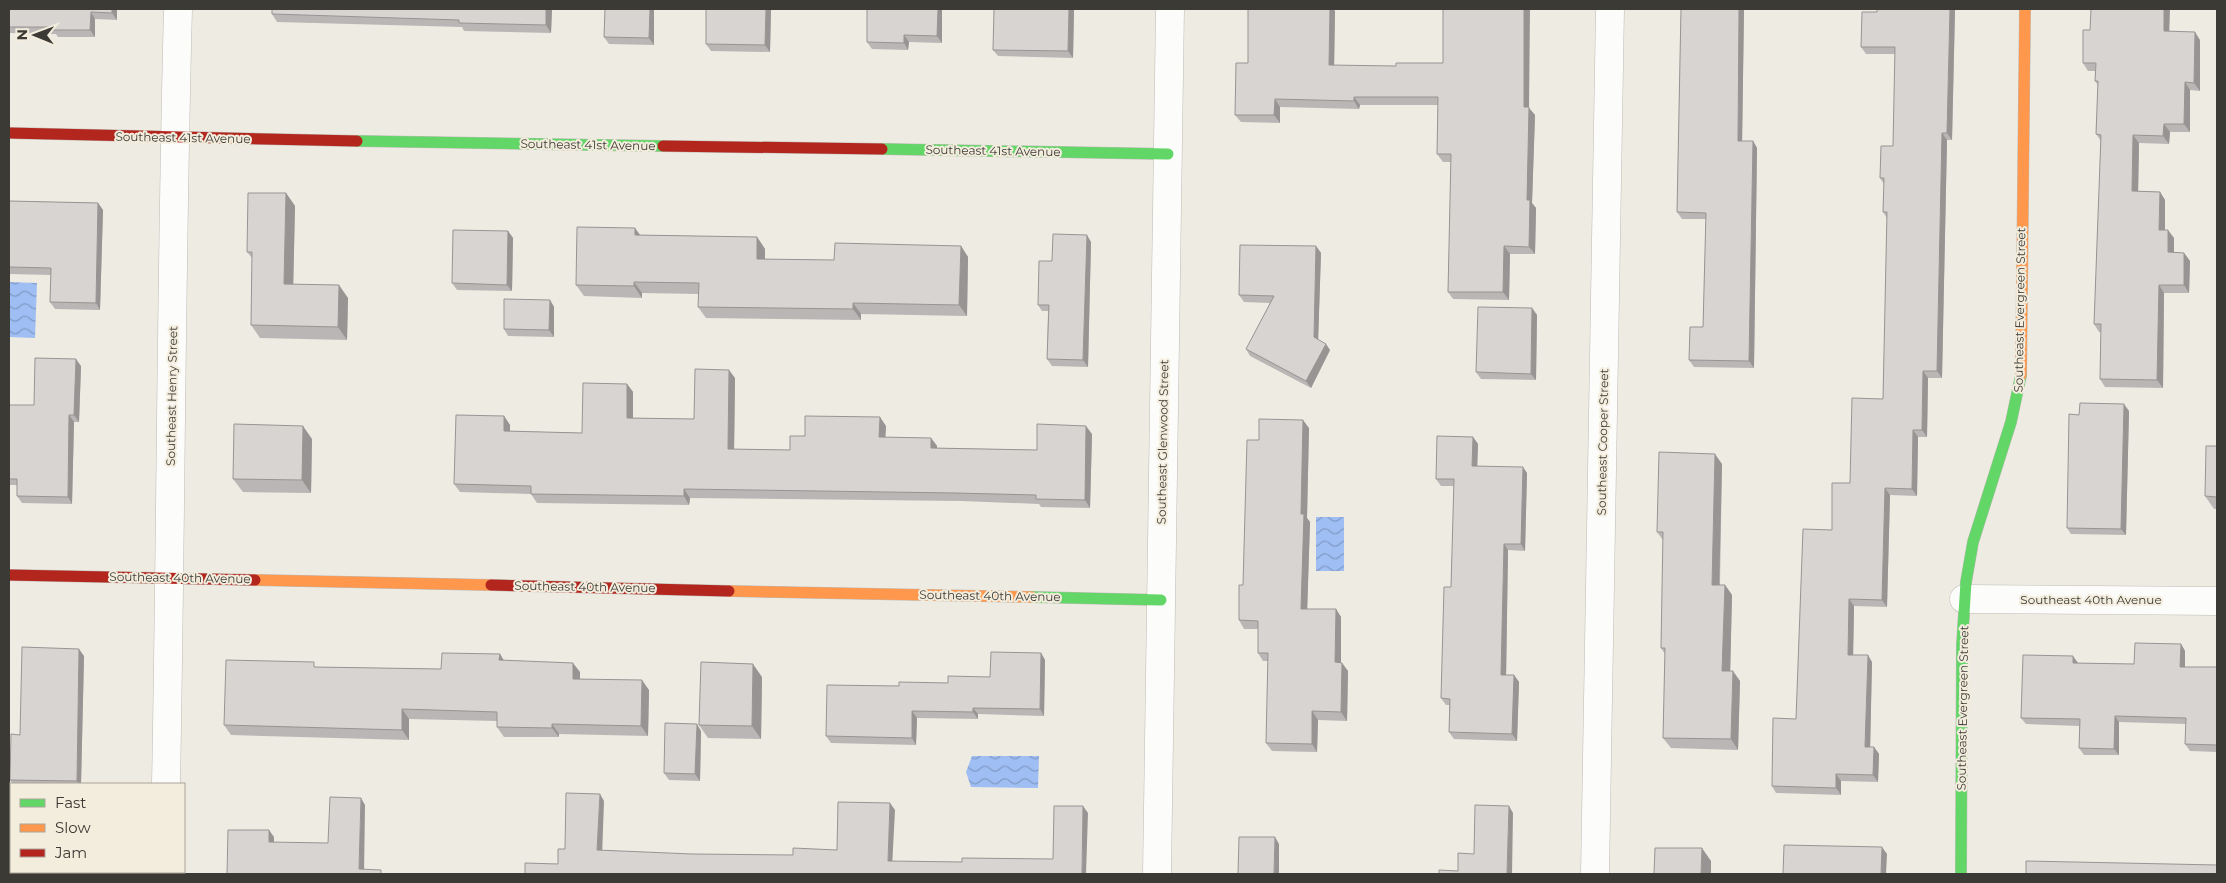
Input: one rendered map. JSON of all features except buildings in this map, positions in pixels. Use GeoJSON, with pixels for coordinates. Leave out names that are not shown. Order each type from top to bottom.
{"type":"FeatureCollection","features":[{"type":"Feature","properties":{"kind":"street","name":"Southeast Henry Street"},"geometry":{"type":"LineString","coordinates":[[166,783],[174,138],[178,9]]}},
{"type":"Feature","properties":{"kind":"street","name":"Southeast Glenwood Street"},"geometry":{"type":"LineString","coordinates":[[1157,874],[1170,9]]}},
{"type":"Feature","properties":{"kind":"street","name":"Southeast Cooper Street"},"geometry":{"type":"LineString","coordinates":[[1595,874],[1610,9]]}},
{"type":"Feature","properties":{"kind":"street","name":"Southeast Evergreen Street"},"geometry":{"type":"LineString","coordinates":[[1961,874],[1964,599],[1968,566],[1976,530],[2013,419],[2021,373],[2025,9]]}},
{"type":"Feature","properties":{"kind":"street","name":"Southeast 41st Avenue"},"geometry":{"type":"LineString","coordinates":[[9,133],[174,138],[1168,154]]}},
{"type":"Feature","properties":{"kind":"street","name":"Southeast 40th Avenue"},"geometry":{"type":"LineString","coordinates":[[9,575],[1161,600]]}},
{"type":"Feature","properties":{"kind":"street","name":"Southeast 40th Avenue"},"geometry":{"type":"LineString","coordinates":[[1964,599],[2217,601]]}},
{"type":"Feature","properties":{"kind":"water"},"geometry":{"type":"Polygon","coordinates":[[[9,282],[37,283],[35,338],[9,337],[9,282]]]}},
{"type":"Feature","properties":{"kind":"water"},"geometry":{"type":"Polygon","coordinates":[[[1316,517],[1344,517],[1344,571],[1316,571],[1316,517]]]}},
{"type":"Feature","properties":{"kind":"water"},"geometry":{"type":"Polygon","coordinates":[[[972,756],[1039,756],[1038,788],[971,787],[966,772],[972,756]]]}},
{"type":"Feature","properties":{"kind":"traffic: fast"},"geometry":{"type":"LineString","coordinates":[[357,141],[663,146]]}},
{"type":"Feature","properties":{"kind":"traffic: fast"},"geometry":{"type":"LineString","coordinates":[[882,149],[1168,154]]}},
{"type":"Feature","properties":{"kind":"traffic: fast"},"geometry":{"type":"LineString","coordinates":[[1961,874],[1962,645],[1966,582],[1973,542],[2011,422],[2021,375]]}},
{"type":"Feature","properties":{"kind":"traffic: fast"},"geometry":{"type":"LineString","coordinates":[[1032,597],[1161,600]]}},
{"type":"Feature","properties":{"kind":"traffic: slow"},"geometry":{"type":"LineString","coordinates":[[2021,375],[2025,9]]}},
{"type":"Feature","properties":{"kind":"traffic: slow"},"geometry":{"type":"LineString","coordinates":[[255,580],[491,585]]}},
{"type":"Feature","properties":{"kind":"traffic: slow"},"geometry":{"type":"LineString","coordinates":[[729,591],[1032,597]]}},
{"type":"Feature","properties":{"kind":"traffic: jam"},"geometry":{"type":"LineString","coordinates":[[9,133],[357,141]]}},
{"type":"Feature","properties":{"kind":"traffic: jam"},"geometry":{"type":"LineString","coordinates":[[663,146],[882,149]]}},
{"type":"Feature","properties":{"kind":"traffic: jam"},"geometry":{"type":"LineString","coordinates":[[9,575],[255,580]]}},
{"type":"Feature","properties":{"kind":"traffic: jam"},"geometry":{"type":"LineString","coordinates":[[491,585],[729,591]]}}]}
